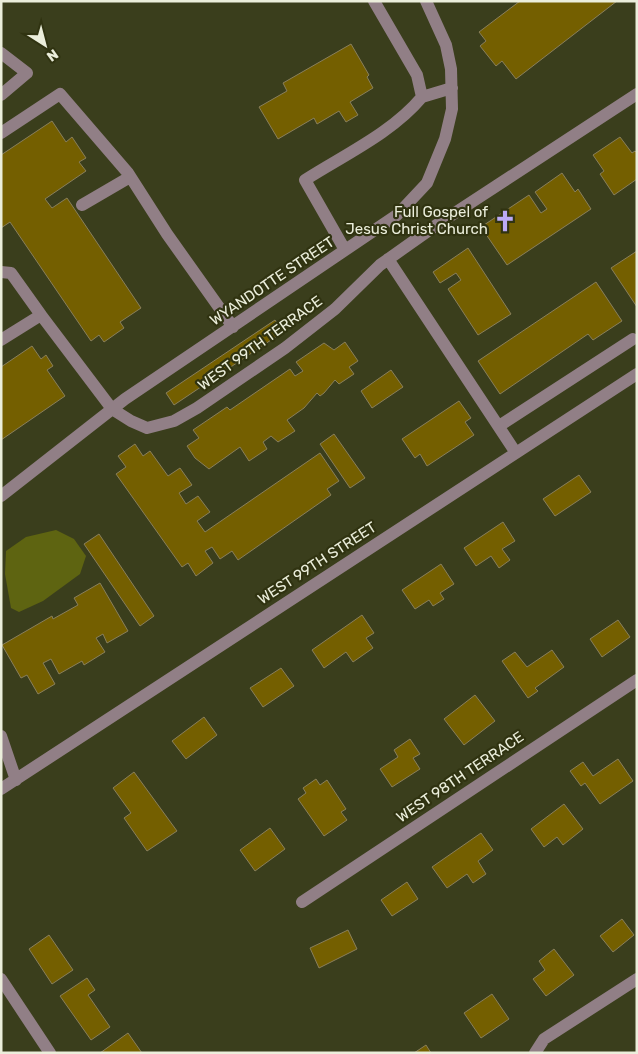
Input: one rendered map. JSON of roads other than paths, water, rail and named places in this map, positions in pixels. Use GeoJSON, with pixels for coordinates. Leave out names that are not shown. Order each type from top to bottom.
{"type":"FeatureCollection","features":[{"type":"Feature","properties":{"kind":"street"},"geometry":{"type":"LineString","coordinates":[[374,1],[418,75],[422,97]]}},
{"type":"Feature","properties":{"kind":"street","name":"WYANDOTTE STREET"},"geometry":{"type":"LineString","coordinates":[[1,496],[112,409],[397,215],[427,183],[445,139],[452,109],[452,88],[451,69],[446,45],[426,1]]}},
{"type":"Feature","properties":{"kind":"street"},"geometry":{"type":"LineString","coordinates":[[1,53],[28,73],[1,96]]}},
{"type":"Feature","properties":{"kind":"street"},"geometry":{"type":"LineString","coordinates":[[344,250],[305,180],[394,125],[422,97],[452,88]]}},
{"type":"Feature","properties":{"kind":"street"},"geometry":{"type":"LineString","coordinates":[[1,133],[60,94],[130,176],[166,234],[233,327]]}},
{"type":"Feature","properties":{"kind":"street","name":"WEST 99TH TERRACE"},"geometry":{"type":"LineString","coordinates":[[112,409],[147,428],[174,421],[197,408],[285,348],[335,309],[388,259],[637,94]]}},
{"type":"Feature","properties":{"kind":"street"},"geometry":{"type":"LineString","coordinates":[[82,205],[130,176]]}},
{"type":"Feature","properties":{"kind":"street"},"geometry":{"type":"LineString","coordinates":[[388,259],[516,453]]}},
{"type":"Feature","properties":{"kind":"street"},"geometry":{"type":"LineString","coordinates":[[1,272],[11,273],[112,409]]}},
{"type":"Feature","properties":{"kind":"street"},"geometry":{"type":"LineString","coordinates":[[1,340],[41,315]]}},
{"type":"Feature","properties":{"kind":"street"},"geometry":{"type":"LineString","coordinates":[[499,426],[633,339]]}},
{"type":"Feature","properties":{"kind":"street","name":"WEST 99TH STREET"},"geometry":{"type":"LineString","coordinates":[[1,789],[637,374]]}},
{"type":"Feature","properties":{"kind":"street","name":"WEST 98TH TERRACE"},"geometry":{"type":"LineString","coordinates":[[302,902],[637,680]]}},
{"type":"Feature","properties":{"kind":"street"},"geometry":{"type":"LineString","coordinates":[[1,736],[16,780]]}},
{"type":"Feature","properties":{"kind":"street"},"geometry":{"type":"LineString","coordinates":[[1,979],[50,1053]]}},
{"type":"Feature","properties":{"kind":"street"},"geometry":{"type":"LineString","coordinates":[[535,1053],[544,1039],[637,979]]}},
{"type":"Feature","properties":{"kind":"place","name":"Full Gospel of Jesus Christ Church"},"geometry":{"type":"Point","coordinates":[505,221]}}]}
